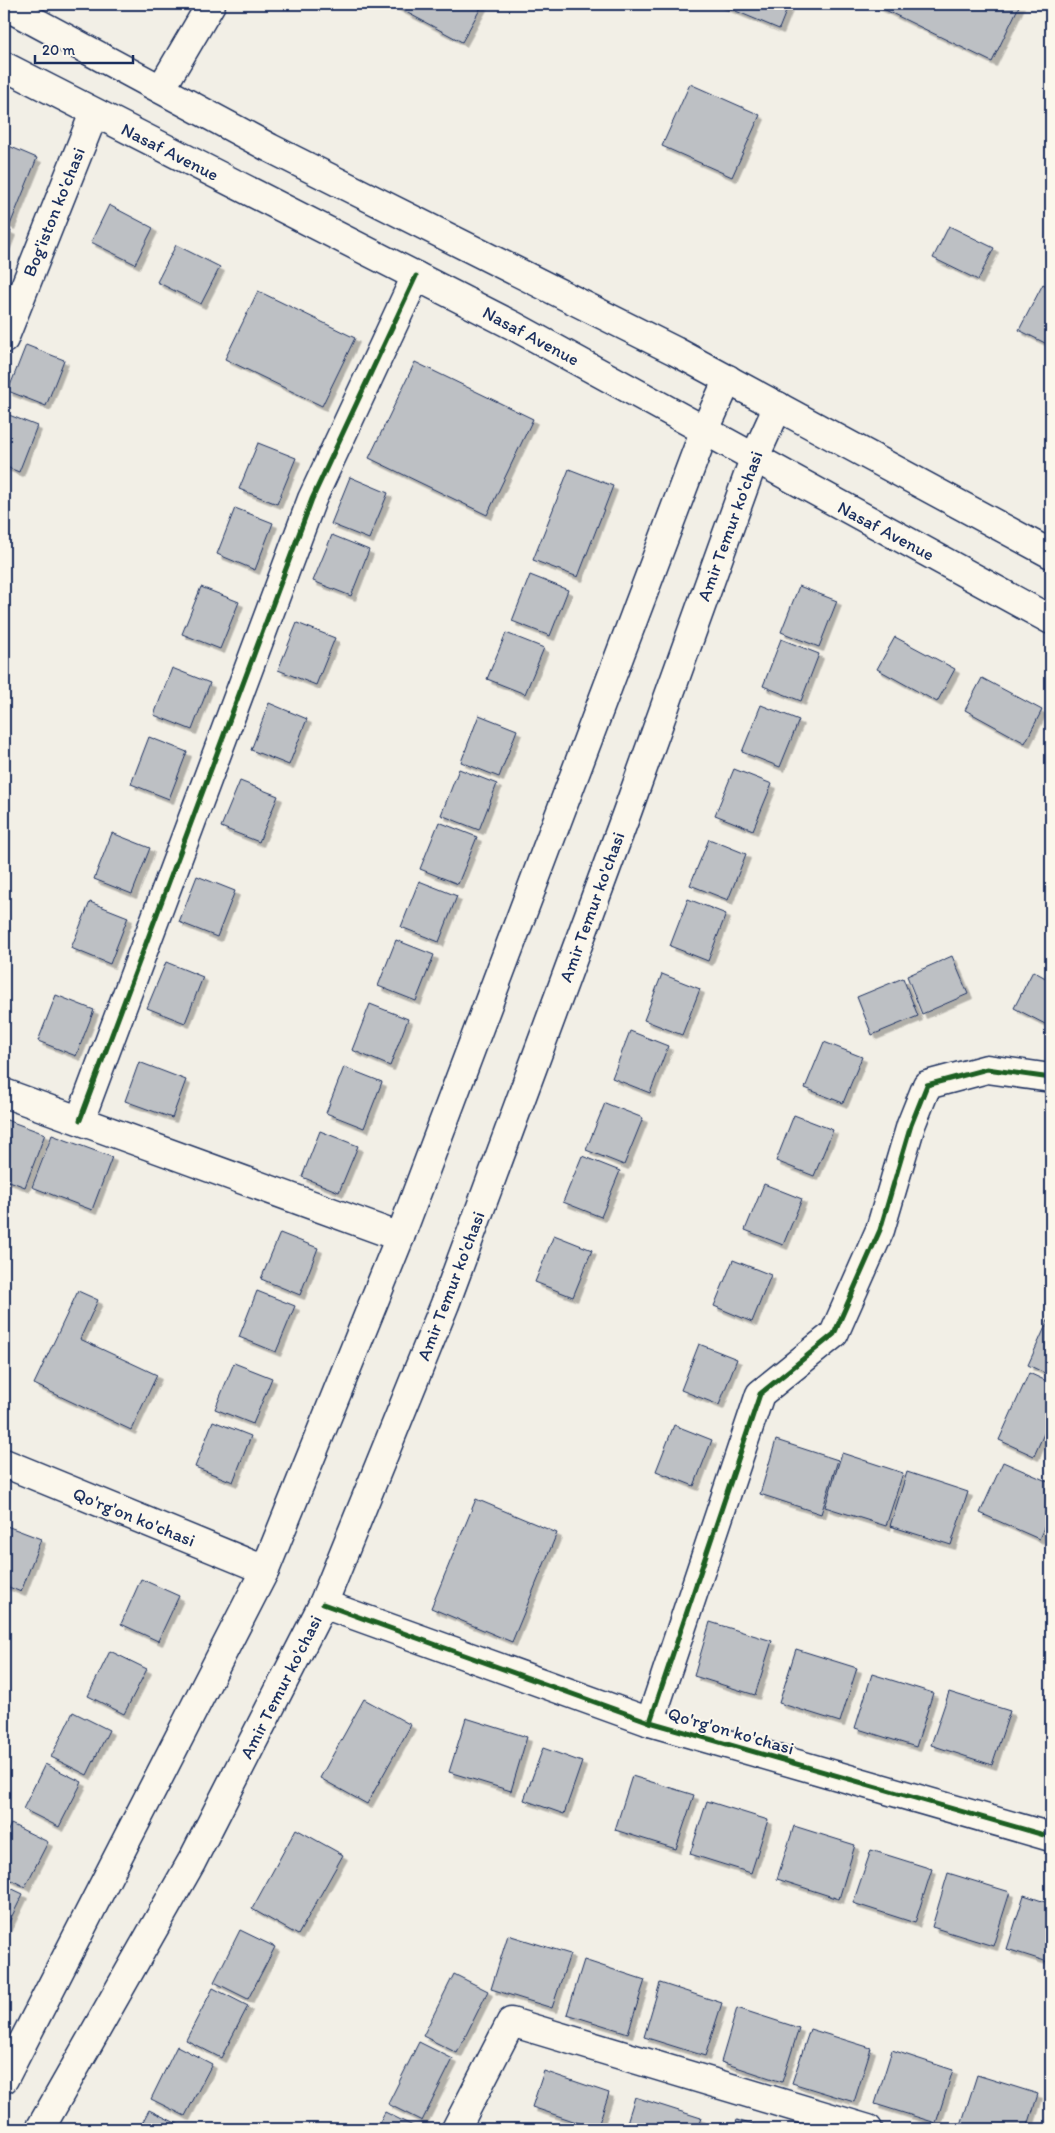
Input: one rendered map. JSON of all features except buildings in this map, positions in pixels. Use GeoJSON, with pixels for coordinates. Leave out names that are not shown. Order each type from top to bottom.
{"type":"FeatureCollection","features":[{"type":"Feature","properties":{"kind":"main road"},"geometry":{"type":"LineString","coordinates":[[161,89],[211,4]]}},
{"type":"Feature","properties":{"kind":"main road"},"geometry":{"type":"LineString","coordinates":[[4,5],[270,148],[728,379],[1051,554]]}},
{"type":"Feature","properties":{"kind":"main road","name":"Nasaf Avenue"},"geometry":{"type":"LineString","coordinates":[[4,66],[514,326],[704,432],[1051,620]]}},
{"type":"Feature","properties":{"kind":"main road","name":"Bog'iston ko'chasi"},"geometry":{"type":"LineString","coordinates":[[4,339],[94,113]]}},
{"type":"Feature","properties":{"kind":"main road"},"geometry":{"type":"LineString","coordinates":[[80,1120],[312,499],[416,276]]}},
{"type":"Feature","properties":{"kind":"main road"},"geometry":{"type":"LineString","coordinates":[[4,2079],[265,1570],[400,1237],[704,432],[728,379]]}},
{"type":"Feature","properties":{"kind":"main road","name":"Amir Temur ko'chasi"},"geometry":{"type":"LineString","coordinates":[[40,2129],[192,1861],[323,1604],[445,1304],[626,815],[754,459],[778,406]]}},
{"type":"Feature","properties":{"kind":"main road"},"geometry":{"type":"LineString","coordinates":[[650,1722],[760,1394],[834,1334],[880,1230],[911,1125],[927,1085],[986,1069],[1051,1078]]}},
{"type":"Feature","properties":{"kind":"main road"},"geometry":{"type":"LineString","coordinates":[[4,1092],[400,1237]]}},
{"type":"Feature","properties":{"kind":"main road","name":"Qo'rg'on ko'chasi"},"geometry":{"type":"LineString","coordinates":[[4,1463],[265,1570]]}},
{"type":"Feature","properties":{"kind":"main road","name":"Qo'rg'on ko'chasi"},"geometry":{"type":"LineString","coordinates":[[323,1604],[650,1722],[1051,1837]]}},
{"type":"Feature","properties":{"kind":"main road"},"geometry":{"type":"LineString","coordinates":[[456,2129],[511,2022],[868,2129]]}},
{"type":"Feature","properties":{"kind":"cycle path"},"geometry":{"type":"LineString","coordinates":[[80,1120],[312,499],[416,276]]}},
{"type":"Feature","properties":{"kind":"cycle path"},"geometry":{"type":"LineString","coordinates":[[650,1722],[760,1394],[834,1334],[880,1230],[911,1125],[927,1085],[987,1069],[1051,1078]]}},
{"type":"Feature","properties":{"kind":"cycle path"},"geometry":{"type":"LineString","coordinates":[[323,1604],[650,1722],[1051,1837]]}}]}
